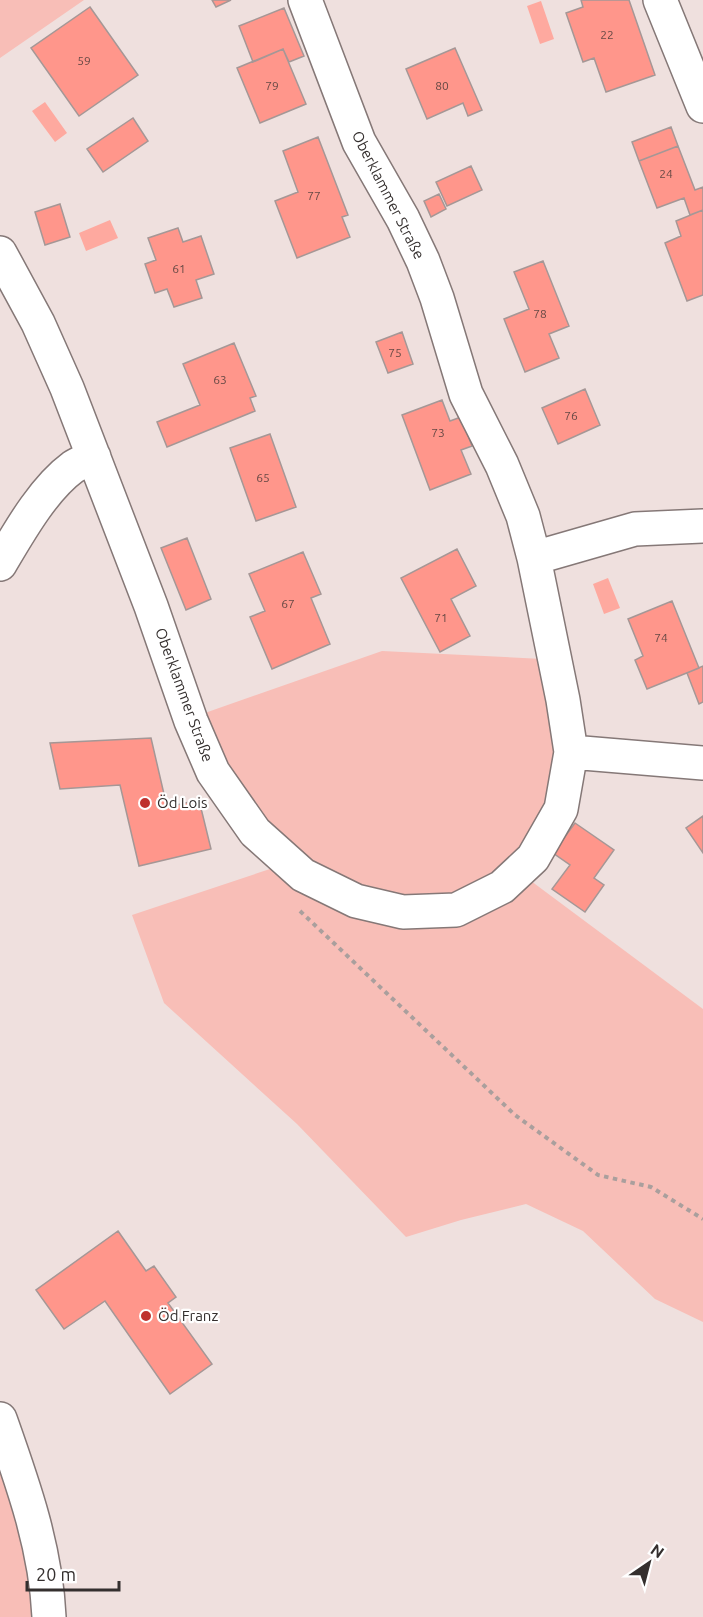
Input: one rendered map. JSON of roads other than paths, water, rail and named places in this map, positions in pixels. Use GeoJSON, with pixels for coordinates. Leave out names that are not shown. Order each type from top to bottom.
{"type":"FeatureCollection","features":[{"type":"Feature","properties":{"kind":"street","name":"Oberklammer Straße"},"geometry":{"type":"LineString","coordinates":[[0,252],[38,323],[67,388],[152,606],[191,721],[213,772],[255,832],[303,874],[356,901],[403,912],[456,910],[502,887],[533,858],[561,808],[570,752],[563,700],[534,558],[523,516],[502,465],[466,394],[437,298],[423,261],[403,219],[358,142],[305,0]]}},
{"type":"Feature","properties":{"kind":"street"},"geometry":{"type":"LineString","coordinates":[[660,0],[703,106]]}},
{"type":"Feature","properties":{"kind":"street"},"geometry":{"type":"LineString","coordinates":[[0,564],[55,483],[75,465],[94,457]]}},
{"type":"Feature","properties":{"kind":"street"},"geometry":{"type":"LineString","coordinates":[[534,558],[635,530],[703,526]]}},
{"type":"Feature","properties":{"kind":"street"},"geometry":{"type":"LineString","coordinates":[[570,752],[703,763]]}},
{"type":"Feature","properties":{"kind":"street"},"geometry":{"type":"LineString","coordinates":[[0,1419],[36,1526],[48,1591],[49,1617]]}},
{"type":"Feature","properties":{"kind":"place","name":"Öd Lois"},"geometry":{"type":"Point","coordinates":[145,803]}},
{"type":"Feature","properties":{"kind":"place","name":"Öd Franz"},"geometry":{"type":"Point","coordinates":[146,1316]}}]}
